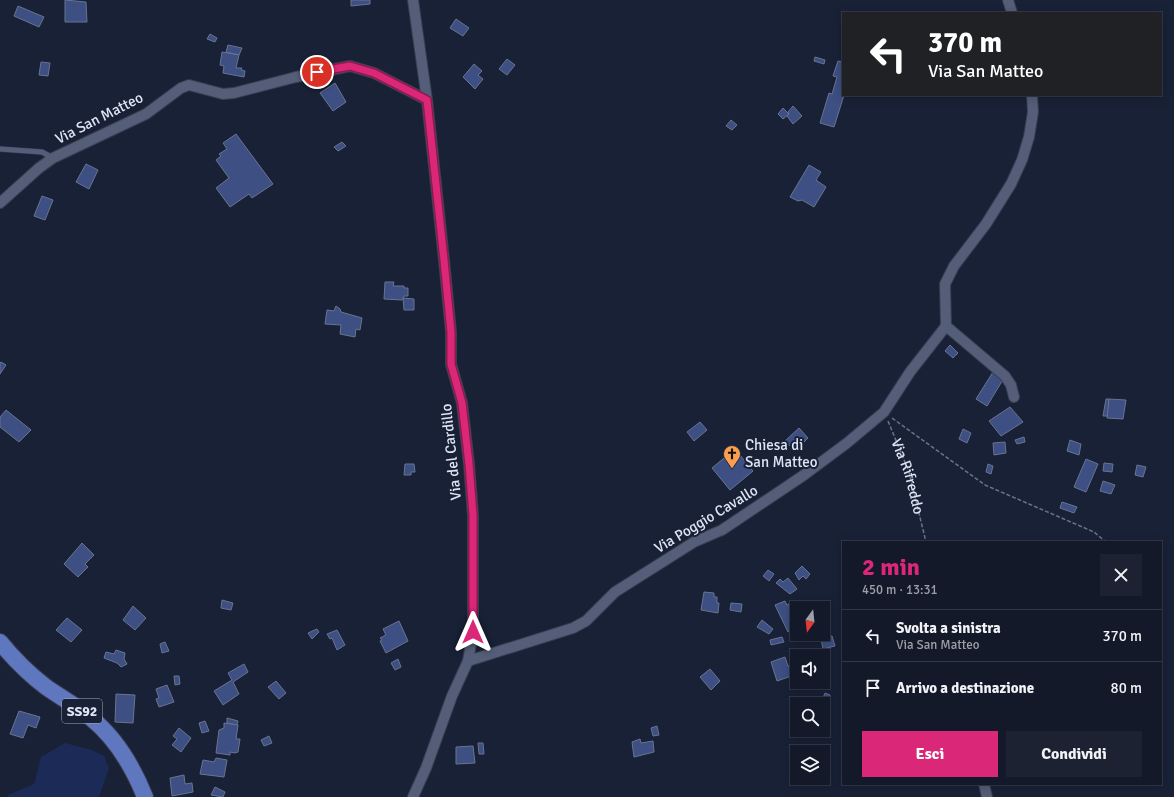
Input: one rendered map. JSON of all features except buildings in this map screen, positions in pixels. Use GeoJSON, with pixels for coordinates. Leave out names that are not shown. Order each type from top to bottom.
{"type":"FeatureCollection","features":[{"type":"Feature","properties":{"kind":"main road","name":"SS92"},"geometry":{"type":"LineString","coordinates":[[0,642],[34,677],[92,718],[110,737],[124,753],[145,797]]}},
{"type":"Feature","properties":{"kind":"street","name":"Via del Cardillo"},"geometry":{"type":"LineString","coordinates":[[413,0],[427,100],[445,267],[451,332],[451,364],[462,403],[473,515],[473,632],[468,661],[452,696],[426,768],[413,797]]}},
{"type":"Feature","properties":{"kind":"street"},"geometry":{"type":"LineString","coordinates":[[1008,0],[1012,12]]}},
{"type":"Feature","properties":{"kind":"street","name":"Via San Matteo"},"geometry":{"type":"LineString","coordinates":[[0,203],[52,158],[146,114],[181,88],[190,85],[223,94],[234,93],[309,74],[350,66],[374,73],[427,100]]}},
{"type":"Feature","properties":{"kind":"street"},"geometry":{"type":"LineString","coordinates":[[1014,397],[1005,376],[946,326],[945,284],[954,266],[986,224],[1011,184],[1022,160],[1029,137],[1033,112],[1032,96]]}},
{"type":"Feature","properties":{"kind":"street","name":"Via Poggio Cavallo"},"geometry":{"type":"LineString","coordinates":[[468,661],[573,628],[586,621],[615,592],[694,542],[722,530],[804,475],[847,443],[884,412],[910,372],[946,326]]}},
{"type":"Feature","properties":{"kind":"street"},"geometry":{"type":"LineString","coordinates":[[984,785],[987,797]]}},
{"type":"Feature","properties":{"kind":"lane"},"geometry":{"type":"LineString","coordinates":[[0,149],[42,152],[52,158]]}},
{"type":"Feature","properties":{"kind":"path","name":"Via Rifreddo"},"geometry":{"type":"LineString","coordinates":[[884,412],[909,472],[926,541]]}},
{"type":"Feature","properties":{"kind":"path"},"geometry":{"type":"LineString","coordinates":[[884,412],[985,485],[1094,532],[1105,541]]}},
{"type":"Feature","properties":{"kind":"shaded area"},"geometry":{"type":"Polygon","coordinates":[[[65,743],[92,750],[104,756],[109,768],[99,797],[7,797],[8,795],[34,784],[41,757],[65,743]]]}},
{"type":"Feature","properties":{"kind":"place","name":"Chiesa di San Matteo"},"geometry":{"type":"Point","coordinates":[732,469]}},
{"type":"Feature","properties":{"kind":"route"},"geometry":{"type":"LineString","coordinates":[[317,72],[350,66],[374,73],[427,100],[451,332],[451,364],[462,403],[469,464],[473,515],[473,632]]}}]}
